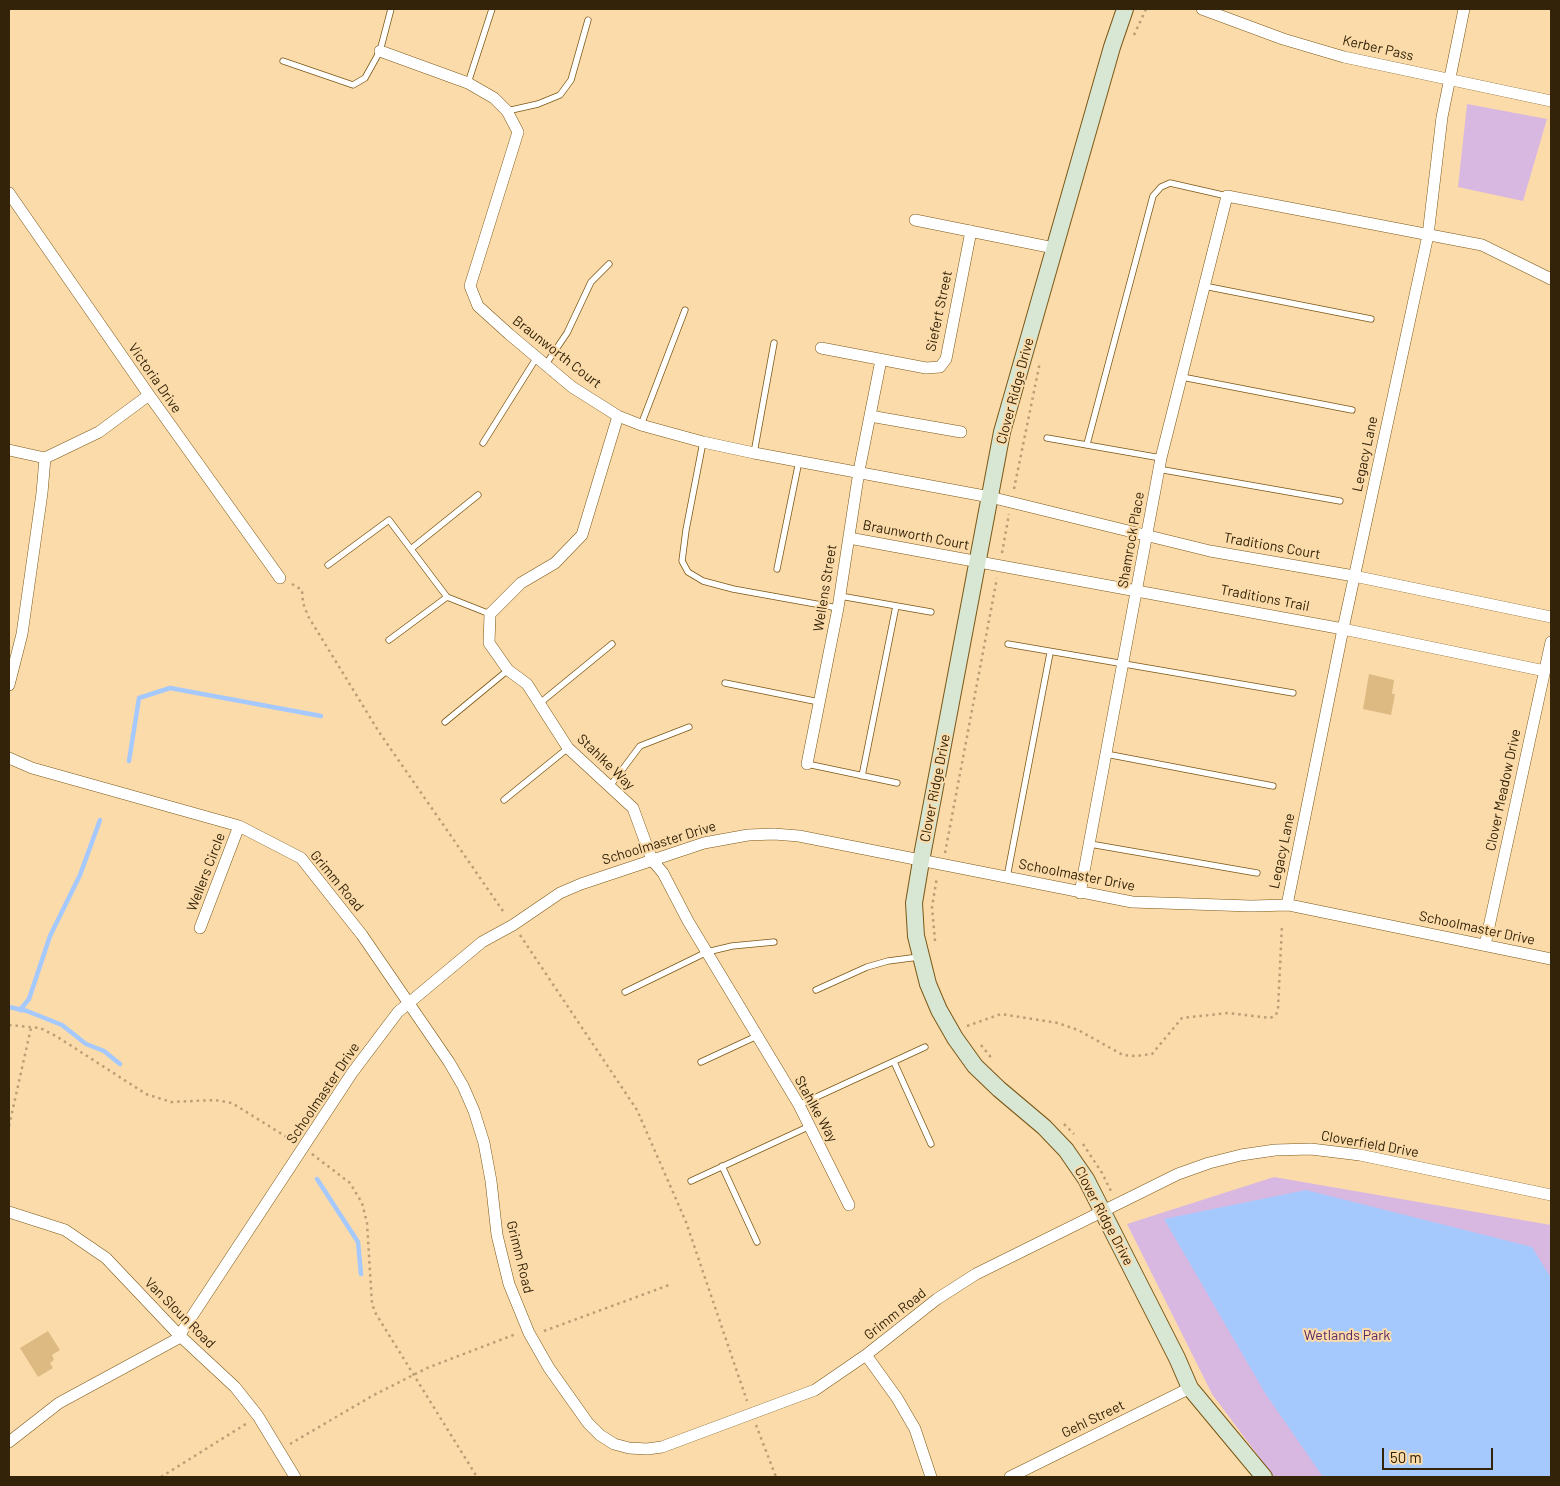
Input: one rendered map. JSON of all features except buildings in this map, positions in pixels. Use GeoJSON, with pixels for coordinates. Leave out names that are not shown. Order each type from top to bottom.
{"type":"FeatureCollection","features":[{"type":"Feature","properties":{"kind":"street","name":"Clover Ridge Drive"},"geometry":{"type":"LineString","coordinates":[[1125,9],[1112,47],[1002,432],[921,861],[914,903],[916,936],[939,1010],[955,1038],[975,1066],[993,1084],[1044,1127],[1066,1150],[1086,1179],[1177,1358],[1190,1388],[1264,1477]]}},
{"type":"Feature","properties":{"kind":"street","name":"Kerber Pass"},"geometry":{"type":"LineString","coordinates":[[1202,9],[1311,47],[1551,101]]}},
{"type":"Feature","properties":{"kind":"street","name":"Legacy Lane"},"geometry":{"type":"LineString","coordinates":[[1287,905],[1343,628],[1428,235],[1449,79],[1464,9]]}},
{"type":"Feature","properties":{"kind":"street","name":"Braunworth Court"},"geometry":{"type":"LineString","coordinates":[[380,50],[468,83],[494,98],[507,111],[518,132],[470,286],[478,306],[572,386],[618,416],[641,425],[703,442],[990,497]]}},
{"type":"Feature","properties":{"kind":"street","name":"Victoria Drive"},"geometry":{"type":"LineString","coordinates":[[9,193],[149,396],[280,578]]}},
{"type":"Feature","properties":{"kind":"street"},"geometry":{"type":"LineString","coordinates":[[1227,196],[1482,245],[1551,279]]}},
{"type":"Feature","properties":{"kind":"street","name":"Shamrock Place"},"geometry":{"type":"LineString","coordinates":[[1080,893],[1160,463],[1227,196]]}},
{"type":"Feature","properties":{"kind":"street"},"geometry":{"type":"LineString","coordinates":[[915,220],[1054,248]]}},
{"type":"Feature","properties":{"kind":"street","name":"Siefert Street"},"geometry":{"type":"LineString","coordinates":[[821,348],[926,368],[940,368],[946,359],[970,231]]}},
{"type":"Feature","properties":{"kind":"street"},"geometry":{"type":"LineString","coordinates":[[881,360],[870,416],[961,432]]}},
{"type":"Feature","properties":{"kind":"street"},"geometry":{"type":"LineString","coordinates":[[9,450],[45,458],[100,432],[149,396]]}},
{"type":"Feature","properties":{"kind":"street"},"geometry":{"type":"LineString","coordinates":[[490,614],[521,583],[555,563],[582,534],[618,416]]}},
{"type":"Feature","properties":{"kind":"street","name":"Wellens Street"},"geometry":{"type":"LineString","coordinates":[[807,764],[839,602],[870,416]]}},
{"type":"Feature","properties":{"kind":"street"},"geometry":{"type":"LineString","coordinates":[[9,685],[22,634],[42,493],[45,458]]}},
{"type":"Feature","properties":{"kind":"street","name":"Traditions Court"},"geometry":{"type":"LineString","coordinates":[[990,497],[1147,537],[1355,576],[1551,617]]}},
{"type":"Feature","properties":{"kind":"street","name":"Braunworth Court"},"geometry":{"type":"LineString","coordinates":[[849,538],[978,562]]}},
{"type":"Feature","properties":{"kind":"street","name":"Traditions Trail"},"geometry":{"type":"LineString","coordinates":[[978,562],[1137,589],[1343,628],[1545,671]]}},
{"type":"Feature","properties":{"kind":"street","name":"Stahlke Way"},"geometry":{"type":"LineString","coordinates":[[490,614],[490,643],[508,670],[527,684],[568,748],[633,808],[652,860],[662,873],[706,952],[799,1105],[849,1205]]}},
{"type":"Feature","properties":{"kind":"street","name":"Clover Meadow Drive"},"geometry":{"type":"LineString","coordinates":[[1485,945],[1551,642]]}},
{"type":"Feature","properties":{"kind":"street","name":"Grimm Road"},"geometry":{"type":"LineString","coordinates":[[9,758],[32,768],[239,826],[301,858],[362,935],[449,1062],[474,1111],[484,1143],[497,1235],[509,1284],[529,1333],[549,1368],[588,1423],[600,1436],[614,1444],[629,1448],[646,1449],[662,1447],[814,1390],[866,1355],[938,1299],[976,1274],[1103,1212]]}},
{"type":"Feature","properties":{"kind":"street","name":"Wellers Circle"},"geometry":{"type":"LineString","coordinates":[[200,928],[239,826]]}},
{"type":"Feature","properties":{"kind":"street","name":"Schoolmaster Drive"},"geometry":{"type":"LineString","coordinates":[[9,1442],[59,1403],[177,1339],[178,1334],[352,1073],[398,1012],[482,942],[513,925],[560,893],[652,860],[722,838],[774,834],[799,836],[1132,902],[1251,906],[1287,905],[1551,959]]}},
{"type":"Feature","properties":{"kind":"street","name":"Cloverfield Drive"},"geometry":{"type":"LineString","coordinates":[[1103,1212],[1178,1174],[1241,1155],[1275,1150],[1311,1149],[1360,1155],[1551,1195]]}},
{"type":"Feature","properties":{"kind":"street","name":"Van Sloun Road"},"geometry":{"type":"LineString","coordinates":[[9,1212],[65,1230],[106,1258],[178,1334],[235,1387],[258,1416],[295,1477]]}},
{"type":"Feature","properties":{"kind":"street"},"geometry":{"type":"LineString","coordinates":[[866,1355],[897,1398],[915,1429],[931,1477]]}},
{"type":"Feature","properties":{"kind":"street","name":"Gehl Street"},"geometry":{"type":"LineString","coordinates":[[1010,1477],[1190,1388]]}},
{"type":"Feature","properties":{"kind":"lane"},"geometry":{"type":"LineString","coordinates":[[283,61],[353,85],[365,78],[380,50],[391,9]]}},
{"type":"Feature","properties":{"kind":"lane"},"geometry":{"type":"LineString","coordinates":[[468,83],[492,9]]}},
{"type":"Feature","properties":{"kind":"lane"},"geometry":{"type":"LineString","coordinates":[[507,111],[538,104],[560,95],[571,80],[588,20]]}},
{"type":"Feature","properties":{"kind":"lane"},"geometry":{"type":"LineString","coordinates":[[1087,444],[1153,196],[1161,187],[1170,183],[1227,196]]}},
{"type":"Feature","properties":{"kind":"lane"},"geometry":{"type":"LineString","coordinates":[[483,443],[541,361],[567,333],[591,282],[609,264]]}},
{"type":"Feature","properties":{"kind":"lane"},"geometry":{"type":"LineString","coordinates":[[1204,286],[1371,319]]}},
{"type":"Feature","properties":{"kind":"lane"},"geometry":{"type":"LineString","coordinates":[[641,425],[685,310]]}},
{"type":"Feature","properties":{"kind":"lane"},"geometry":{"type":"LineString","coordinates":[[754,453],[774,343]]}},
{"type":"Feature","properties":{"kind":"lane"},"geometry":{"type":"LineString","coordinates":[[1182,377],[1352,410]]}},
{"type":"Feature","properties":{"kind":"lane"},"geometry":{"type":"LineString","coordinates":[[1048,438],[1087,444],[1160,463],[1340,501]]}},
{"type":"Feature","properties":{"kind":"lane"},"geometry":{"type":"LineString","coordinates":[[703,442],[682,561],[688,572],[703,581],[732,589],[839,602],[896,606],[931,612]]}},
{"type":"Feature","properties":{"kind":"lane"},"geometry":{"type":"LineString","coordinates":[[777,569],[799,461]]}},
{"type":"Feature","properties":{"kind":"lane"},"geometry":{"type":"LineString","coordinates":[[411,549],[478,495]]}},
{"type":"Feature","properties":{"kind":"lane"},"geometry":{"type":"LineString","coordinates":[[328,566],[388,520],[446,597],[490,614]]}},
{"type":"Feature","properties":{"kind":"lane"},"geometry":{"type":"LineString","coordinates":[[389,640],[446,597]]}},
{"type":"Feature","properties":{"kind":"lane"},"geometry":{"type":"LineString","coordinates":[[862,776],[896,606]]}},
{"type":"Feature","properties":{"kind":"lane"},"geometry":{"type":"LineString","coordinates":[[540,703],[612,644]]}},
{"type":"Feature","properties":{"kind":"lane"},"geometry":{"type":"LineString","coordinates":[[1008,644],[1050,653],[1110,663],[1123,662],[1293,693]]}},
{"type":"Feature","properties":{"kind":"lane"},"geometry":{"type":"LineString","coordinates":[[1007,877],[1050,653]]}},
{"type":"Feature","properties":{"kind":"lane"},"geometry":{"type":"LineString","coordinates":[[445,722],[508,670]]}},
{"type":"Feature","properties":{"kind":"lane"},"geometry":{"type":"LineString","coordinates":[[725,683],[819,702]]}},
{"type":"Feature","properties":{"kind":"lane"},"geometry":{"type":"LineString","coordinates":[[610,786],[640,746],[689,727]]}},
{"type":"Feature","properties":{"kind":"lane"},"geometry":{"type":"LineString","coordinates":[[504,800],[568,748]]}},
{"type":"Feature","properties":{"kind":"lane"},"geometry":{"type":"LineString","coordinates":[[1106,754],[1273,786]]}},
{"type":"Feature","properties":{"kind":"lane"},"geometry":{"type":"LineString","coordinates":[[807,764],[897,783]]}},
{"type":"Feature","properties":{"kind":"lane"},"geometry":{"type":"LineString","coordinates":[[1090,844],[1257,873]]}},
{"type":"Feature","properties":{"kind":"lane"},"geometry":{"type":"LineString","coordinates":[[625,992],[706,952],[774,942]]}},
{"type":"Feature","properties":{"kind":"lane"},"geometry":{"type":"LineString","coordinates":[[816,990],[867,967],[888,961],[921,957]]}},
{"type":"Feature","properties":{"kind":"lane"},"geometry":{"type":"LineString","coordinates":[[701,1062],[757,1036]]}},
{"type":"Feature","properties":{"kind":"lane"},"geometry":{"type":"LineString","coordinates":[[799,1105],[925,1047]]}},
{"type":"Feature","properties":{"kind":"lane"},"geometry":{"type":"LineString","coordinates":[[894,1062],[931,1144]]}},
{"type":"Feature","properties":{"kind":"lane"},"geometry":{"type":"LineString","coordinates":[[691,1181],[810,1126]]}},
{"type":"Feature","properties":{"kind":"lane"},"geometry":{"type":"LineString","coordinates":[[722,1166],[757,1242]]}},
{"type":"Feature","properties":{"kind":"path"},"geometry":{"type":"LineString","coordinates":[[1000,561],[1010,507]]}},
{"type":"Feature","properties":{"kind":"path"},"geometry":{"type":"LineString","coordinates":[[944,856],[998,572]]}},
{"type":"Feature","properties":{"kind":"path"},"geometry":{"type":"LineString","coordinates":[[280,578],[302,590],[303,603],[308,616],[379,732],[513,925],[534,952],[637,1110],[686,1222],[752,1414],[776,1477]]}},
{"type":"Feature","properties":{"kind":"path"},"geometry":{"type":"LineString","coordinates":[[966,1026],[1001,1014],[1058,1022],[1078,1030],[1123,1055],[1136,1056],[1152,1054],[1182,1018],[1228,1013],[1270,1018],[1276,1014],[1278,1009],[1282,925]]}},
{"type":"Feature","properties":{"kind":"path"},"geometry":{"type":"LineString","coordinates":[[9,1025],[32,1027],[56,1036],[146,1094],[171,1102],[215,1100],[232,1103],[303,1148],[350,1183],[362,1203],[367,1223],[372,1304],[376,1314],[478,1477]]}},
{"type":"Feature","properties":{"kind":"path"},"geometry":{"type":"LineString","coordinates":[[9,1126],[32,1027]]}},
{"type":"Feature","properties":{"kind":"path"},"geometry":{"type":"LineString","coordinates":[[280,1450],[372,1396],[427,1368],[515,1334],[541,1332],[669,1285]]}},
{"type":"Feature","properties":{"kind":"path"},"geometry":{"type":"LineString","coordinates":[[161,1477],[258,1416]]}},
{"type":"Feature","properties":{"kind":"green space"},"geometry":{"type":"Polygon","coordinates":[[[1467,104],[1547,119],[1523,201],[1458,187],[1467,104]]]}},
{"type":"Feature","properties":{"kind":"green space","name":"Wetlands Park"},"geometry":{"type":"Polygon","coordinates":[[[1274,1177],[1551,1225],[1551,1477],[1274,1477],[1212,1394],[1127,1224],[1274,1177]]]}},
{"type":"Feature","properties":{"kind":"water","name":"Wetlands Park"},"geometry":{"type":"Polygon","coordinates":[[[1306,1190],[1532,1247],[1551,1278],[1551,1477],[1323,1477],[1265,1393],[1164,1219],[1306,1190]]]}},
{"type":"Feature","properties":{"kind":"waterway"},"geometry":{"type":"LineString","coordinates":[[129,761],[139,698],[170,688],[321,716]]}},
{"type":"Feature","properties":{"kind":"waterway"},"geometry":{"type":"LineString","coordinates":[[20,1010],[29,999],[50,936],[80,875],[100,820]]}},
{"type":"Feature","properties":{"kind":"waterway"},"geometry":{"type":"LineString","coordinates":[[9,1007],[27,1011],[62,1025],[86,1044],[104,1051],[120,1064]]}},
{"type":"Feature","properties":{"kind":"waterway"},"geometry":{"type":"LineString","coordinates":[[317,1179],[358,1242],[361,1274]]}}]}
